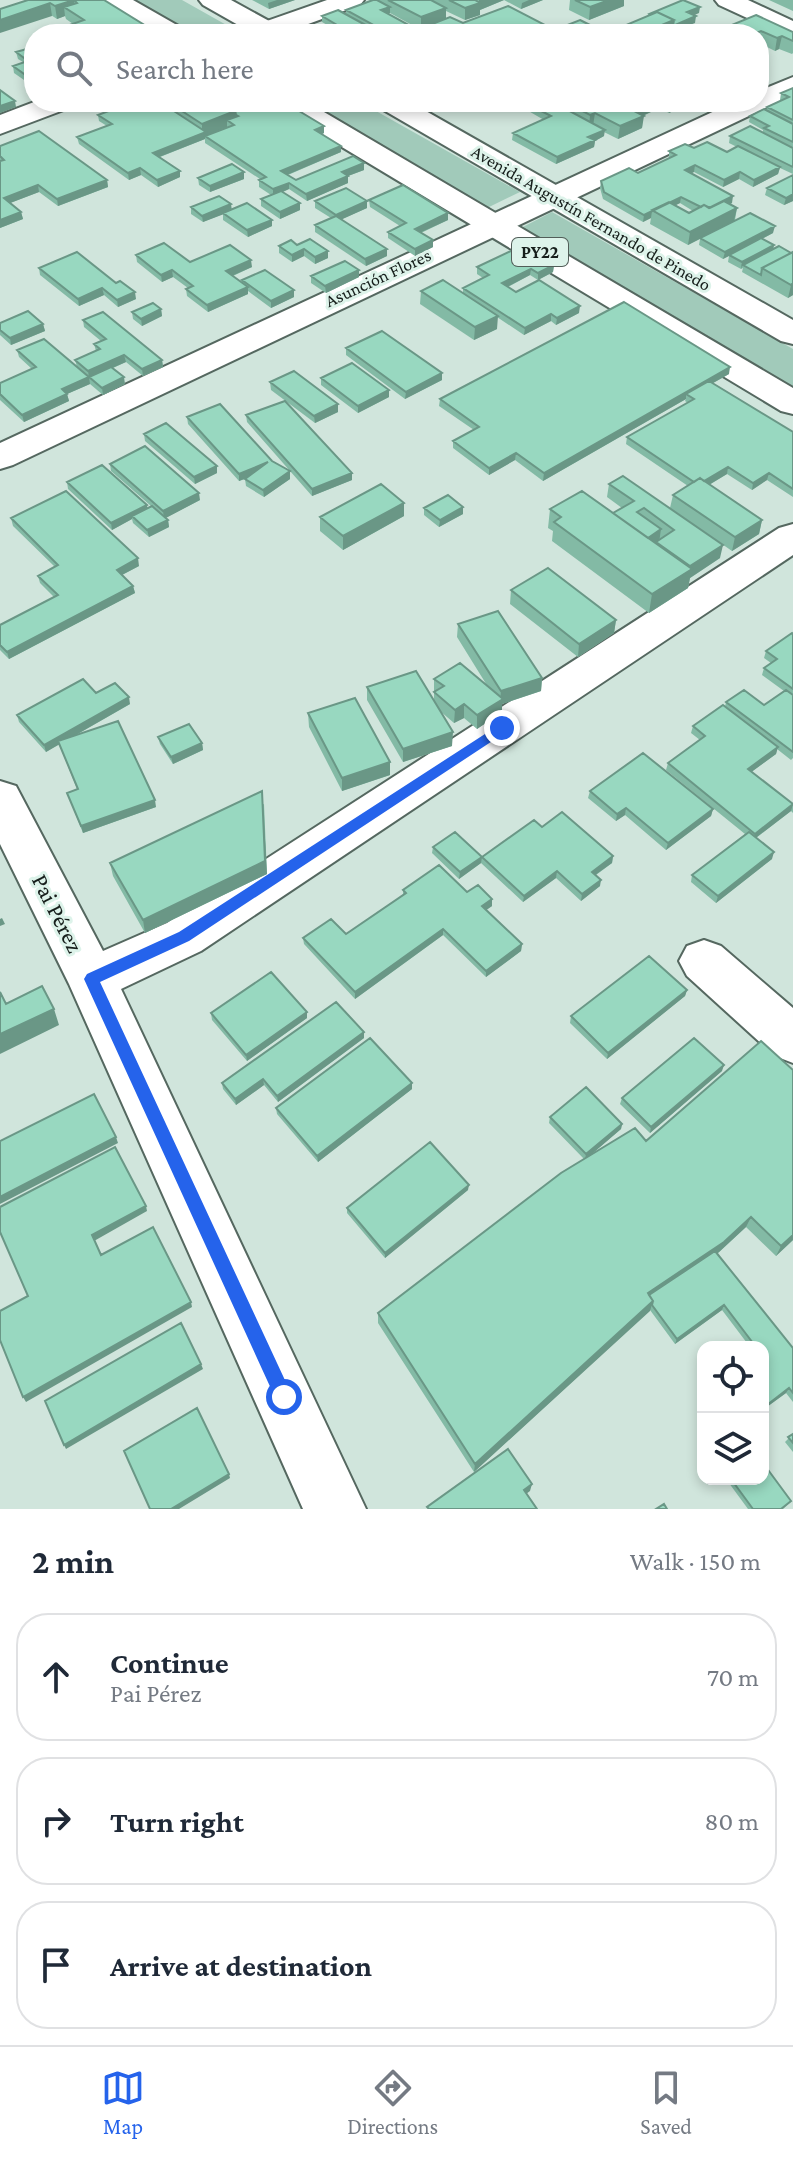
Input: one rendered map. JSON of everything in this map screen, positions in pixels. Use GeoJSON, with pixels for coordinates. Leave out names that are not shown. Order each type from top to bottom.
{"type":"FeatureCollection","features":[{"type":"Feature","properties":{"kind":"main road"},"geometry":{"type":"LineString","coordinates":[[115,0],[156,24]]}},
{"type":"Feature","properties":{"kind":"main road"},"geometry":{"type":"LineString","coordinates":[[212,0],[251,24]]}},
{"type":"Feature","properties":{"kind":"main road"},"geometry":{"type":"LineString","coordinates":[[289,24],[351,0]]}},
{"type":"Feature","properties":{"kind":"main road"},"geometry":{"type":"LineString","coordinates":[[728,0],[793,31]]}},
{"type":"Feature","properties":{"kind":"main road","name":"Asunción Flores"},"geometry":{"type":"LineString","coordinates":[[769,97],[793,85]]}},
{"type":"Feature","properties":{"kind":"main road"},"geometry":{"type":"LineString","coordinates":[[0,125],[33,112]]}},
{"type":"Feature","properties":{"kind":"main road","name":"PY22"},"geometry":{"type":"LineString","coordinates":[[304,112],[793,403]]}},
{"type":"Feature","properties":{"kind":"main road","name":"Avenida Augustín Fernando de Pinedo"},"geometry":{"type":"LineString","coordinates":[[407,112],[793,334]]}},
{"type":"Feature","properties":{"kind":"main road","name":"Asunción Flores"},"geometry":{"type":"LineString","coordinates":[[0,457],[736,112]]}},
{"type":"Feature","properties":{"kind":"main road"},"geometry":{"type":"LineString","coordinates":[[92,979],[184,937],[793,537]]}},
{"type":"Feature","properties":{"kind":"main road","name":"Pai Pérez"},"geometry":{"type":"LineString","coordinates":[[0,799],[92,979],[335,1509]]}},
{"type":"Feature","properties":{"kind":"main road"},"geometry":{"type":"LineString","coordinates":[[704,961],[793,1040]]}},
{"type":"Feature","properties":{"kind":"green space"},"geometry":{"type":"Polygon","coordinates":[[[135,0],[182,0],[225,24],[175,24],[135,0]]]}},
{"type":"Feature","properties":{"kind":"green space"},"geometry":{"type":"Polygon","coordinates":[[[320,112],[378,112],[520,192],[487,208],[320,112]]]}},
{"type":"Feature","properties":{"kind":"green space"},"geometry":{"type":"Polygon","coordinates":[[[552,212],[793,349],[793,389],[519,229],[552,212]]]}},
{"type":"Feature","properties":{"kind":"building"},"geometry":{"type":"Polygon","coordinates":[[[28,0],[74,0],[55,6],[50,3],[0,20],[0,9],[28,0]]]}},
{"type":"Feature","properties":{"kind":"building"},"geometry":{"type":"Polygon","coordinates":[[[74,0],[104,0],[143,24],[72,24],[84,20],[64,7],[77,3],[74,0]]]}},
{"type":"Feature","properties":{"kind":"building"},"geometry":{"type":"Polygon","coordinates":[[[377,0],[390,7],[381,10],[407,24],[371,24],[346,10],[377,0]]]}},
{"type":"Feature","properties":{"kind":"building"},"geometry":{"type":"Polygon","coordinates":[[[388,0],[431,0],[446,8],[421,17],[388,0]]]}},
{"type":"Feature","properties":{"kind":"building"},"geometry":{"type":"Polygon","coordinates":[[[449,0],[475,0],[480,3],[465,8],[449,0]]]}},
{"type":"Feature","properties":{"kind":"building"},"geometry":{"type":"Polygon","coordinates":[[[575,0],[609,0],[590,7],[575,0]]]}},
{"type":"Feature","properties":{"kind":"building"},"geometry":{"type":"Polygon","coordinates":[[[683,0],[700,7],[687,12],[696,16],[678,24],[657,12],[649,14],[683,0]]]}},
{"type":"Feature","properties":{"kind":"building"},"geometry":{"type":"Polygon","coordinates":[[[508,6],[543,24],[432,24],[450,17],[463,23],[508,6]]]}},
{"type":"Feature","properties":{"kind":"building"},"geometry":{"type":"Polygon","coordinates":[[[338,10],[364,24],[335,24],[322,16],[338,10]]]}},
{"type":"Feature","properties":{"kind":"building"},"geometry":{"type":"Polygon","coordinates":[[[657,12],[674,20],[664,24],[628,24],[657,12]]]}},
{"type":"Feature","properties":{"kind":"building"},"geometry":{"type":"Polygon","coordinates":[[[756,15],[793,32],[793,41],[769,34],[769,24],[734,24],[756,15]]]}},
{"type":"Feature","properties":{"kind":"building"},"geometry":{"type":"Polygon","coordinates":[[[24,62],[24,74],[13,66],[24,62]]]}},
{"type":"Feature","properties":{"kind":"building"},"geometry":{"type":"Polygon","coordinates":[[[793,88],[793,120],[769,108],[789,97],[781,93],[793,88]]]}},
{"type":"Feature","properties":{"kind":"building"},"geometry":{"type":"Polygon","coordinates":[[[0,90],[15,101],[0,106],[0,90]]]}},
{"type":"Feature","properties":{"kind":"building"},"geometry":{"type":"Polygon","coordinates":[[[106,112],[175,112],[206,132],[153,153],[180,171],[157,180],[140,168],[128,173],[77,137],[112,124],[98,115],[106,112]]]}},
{"type":"Feature","properties":{"kind":"building"},"geometry":{"type":"Polygon","coordinates":[[[183,112],[232,112],[202,124],[183,112]]]}},
{"type":"Feature","properties":{"kind":"building"},"geometry":{"type":"Polygon","coordinates":[[[235,112],[301,112],[324,126],[315,130],[341,146],[281,171],[296,180],[353,156],[364,163],[342,172],[348,176],[306,194],[289,183],[273,189],[259,180],[266,177],[205,136],[234,125],[227,120],[236,115],[235,112]]]}},
{"type":"Feature","properties":{"kind":"building"},"geometry":{"type":"Polygon","coordinates":[[[543,112],[572,112],[605,130],[588,137],[595,140],[557,157],[513,133],[551,116],[543,112]]]}},
{"type":"Feature","properties":{"kind":"building"},"geometry":{"type":"Polygon","coordinates":[[[584,112],[636,112],[644,116],[620,126],[595,113],[590,115],[584,112]]]}},
{"type":"Feature","properties":{"kind":"building"},"geometry":{"type":"Polygon","coordinates":[[[769,112],[793,124],[793,142],[764,128],[769,126],[750,116],[769,112]]]}},
{"type":"Feature","properties":{"kind":"building"},"geometry":{"type":"Polygon","coordinates":[[[750,126],[793,148],[793,167],[730,136],[750,126]]]}},
{"type":"Feature","properties":{"kind":"building"},"geometry":{"type":"Polygon","coordinates":[[[39,131],[107,180],[57,199],[38,185],[4,198],[21,212],[0,220],[0,161],[4,160],[0,156],[0,146],[39,131]]]}},
{"type":"Feature","properties":{"kind":"building"},"geometry":{"type":"Polygon","coordinates":[[[707,142],[727,152],[738,146],[780,167],[754,180],[740,172],[724,180],[695,165],[685,170],[733,196],[709,208],[681,197],[644,215],[604,192],[601,181],[629,168],[638,173],[676,155],[669,151],[685,144],[694,148],[707,142]]]}},
{"type":"Feature","properties":{"kind":"building"},"geometry":{"type":"Polygon","coordinates":[[[232,164],[244,172],[210,186],[198,178],[232,164]]]}},
{"type":"Feature","properties":{"kind":"building"},"geometry":{"type":"Polygon","coordinates":[[[793,175],[793,194],[786,198],[767,188],[793,175]]]}},
{"type":"Feature","properties":{"kind":"building"},"geometry":{"type":"Polygon","coordinates":[[[403,185],[448,213],[415,229],[433,240],[415,249],[388,232],[406,223],[369,200],[403,185]]]}},
{"type":"Feature","properties":{"kind":"building"},"geometry":{"type":"Polygon","coordinates":[[[346,188],[367,201],[336,215],[315,201],[346,188]]]}},
{"type":"Feature","properties":{"kind":"building"},"geometry":{"type":"Polygon","coordinates":[[[281,191],[300,203],[280,212],[261,199],[281,191]]]}},
{"type":"Feature","properties":{"kind":"building"},"geometry":{"type":"Polygon","coordinates":[[[219,196],[231,204],[202,216],[191,207],[219,196]]]}},
{"type":"Feature","properties":{"kind":"building"},"geometry":{"type":"Polygon","coordinates":[[[724,201],[737,208],[690,232],[652,210],[669,202],[689,213],[704,205],[710,208],[724,201]]]}},
{"type":"Feature","properties":{"kind":"building"},"geometry":{"type":"Polygon","coordinates":[[[247,203],[272,220],[247,230],[223,213],[247,203]]]}},
{"type":"Feature","properties":{"kind":"building"},"geometry":{"type":"Polygon","coordinates":[[[750,213],[775,226],[725,252],[700,238],[750,213]]]}},
{"type":"Feature","properties":{"kind":"building"},"geometry":{"type":"Polygon","coordinates":[[[336,216],[387,249],[365,259],[315,225],[336,216]]]}},
{"type":"Feature","properties":{"kind":"building"},"geometry":{"type":"Polygon","coordinates":[[[761,238],[774,245],[742,262],[729,255],[761,238]]]}},
{"type":"Feature","properties":{"kind":"building"},"geometry":{"type":"Polygon","coordinates":[[[310,239],[328,251],[315,257],[304,249],[292,255],[279,246],[291,240],[297,245],[310,239]]]}},
{"type":"Feature","properties":{"kind":"building"},"geometry":{"type":"Polygon","coordinates":[[[164,243],[190,262],[230,245],[251,260],[226,271],[248,287],[207,305],[186,289],[193,286],[172,270],[161,275],[136,255],[164,243]]]}},
{"type":"Feature","properties":{"kind":"building"},"geometry":{"type":"Polygon","coordinates":[[[779,246],[791,253],[762,268],[761,275],[743,265],[779,246]]]}},
{"type":"Feature","properties":{"kind":"building"},"geometry":{"type":"Polygon","coordinates":[[[515,249],[530,251],[554,265],[538,273],[531,269],[502,283],[516,292],[539,280],[580,306],[557,318],[551,314],[525,328],[463,288],[489,275],[477,267],[515,249]]]}},
{"type":"Feature","properties":{"kind":"building"},"geometry":{"type":"Polygon","coordinates":[[[77,252],[116,283],[120,281],[135,292],[117,300],[102,288],[78,299],[39,268],[77,252]]]}},
{"type":"Feature","properties":{"kind":"building"},"geometry":{"type":"Polygon","coordinates":[[[793,252],[791,285],[762,268],[793,252]]]}},
{"type":"Feature","properties":{"kind":"building"},"geometry":{"type":"Polygon","coordinates":[[[345,261],[359,270],[325,286],[311,276],[345,261]]]}},
{"type":"Feature","properties":{"kind":"building"},"geometry":{"type":"Polygon","coordinates":[[[265,270],[294,290],[271,301],[242,280],[265,270]]]}},
{"type":"Feature","properties":{"kind":"building"},"geometry":{"type":"Polygon","coordinates":[[[443,280],[498,316],[475,327],[421,291],[443,280]]]}},
{"type":"Feature","properties":{"kind":"building"},"geometry":{"type":"Polygon","coordinates":[[[624,302],[730,367],[544,473],[516,453],[489,468],[453,441],[479,427],[440,399],[624,302]]]}},
{"type":"Feature","properties":{"kind":"building"},"geometry":{"type":"Polygon","coordinates":[[[153,303],[161,309],[141,319],[132,312],[153,303]]]}},
{"type":"Feature","properties":{"kind":"building"},"geometry":{"type":"Polygon","coordinates":[[[28,311],[43,324],[10,338],[0,330],[0,323],[28,311]]]}},
{"type":"Feature","properties":{"kind":"building"},"geometry":{"type":"Polygon","coordinates":[[[103,312],[162,360],[142,369],[124,355],[88,371],[75,360],[100,349],[94,344],[106,339],[83,320],[103,312]]]}},
{"type":"Feature","properties":{"kind":"building"},"geometry":{"type":"Polygon","coordinates":[[[382,331],[442,373],[406,392],[346,348],[382,331]]]}},
{"type":"Feature","properties":{"kind":"building"},"geometry":{"type":"Polygon","coordinates":[[[44,339],[89,377],[62,389],[67,394],[22,415],[0,394],[0,383],[36,367],[17,350],[44,339]]]}},
{"type":"Feature","properties":{"kind":"building"},"geometry":{"type":"Polygon","coordinates":[[[352,363],[389,390],[358,406],[321,378],[352,363]]]}},
{"type":"Feature","properties":{"kind":"building"},"geometry":{"type":"Polygon","coordinates":[[[111,367],[124,377],[102,388],[89,377],[111,367]]]}},
{"type":"Feature","properties":{"kind":"building"},"geometry":{"type":"Polygon","coordinates":[[[294,371],[338,404],[314,416],[270,382],[294,371]]]}},
{"type":"Feature","properties":{"kind":"building"},"geometry":{"type":"Polygon","coordinates":[[[709,381],[793,432],[793,489],[769,473],[753,483],[728,467],[704,481],[700,478],[694,482],[627,437],[694,399],[686,394],[709,381]]]}},
{"type":"Feature","properties":{"kind":"building"},"geometry":{"type":"Polygon","coordinates":[[[285,401],[352,473],[312,489],[246,415],[285,401]]]}},
{"type":"Feature","properties":{"kind":"building"},"geometry":{"type":"Polygon","coordinates":[[[220,404],[272,461],[290,471],[263,490],[245,479],[268,462],[239,474],[187,417],[220,404]]]}},
{"type":"Feature","properties":{"kind":"building"},"geometry":{"type":"Polygon","coordinates":[[[166,423],[217,466],[194,477],[144,434],[166,423]]]}},
{"type":"Feature","properties":{"kind":"building"},"geometry":{"type":"Polygon","coordinates":[[[145,446],[199,493],[163,511],[110,464],[145,446]]]}},
{"type":"Feature","properties":{"kind":"building"},"geometry":{"type":"Polygon","coordinates":[[[102,465],[147,505],[111,523],[67,482],[102,465]]]}},
{"type":"Feature","properties":{"kind":"building"},"geometry":{"type":"Polygon","coordinates":[[[623,476],[723,545],[690,566],[656,542],[674,530],[644,508],[637,512],[661,529],[648,538],[613,513],[634,501],[609,484],[623,476]]]}},
{"type":"Feature","properties":{"kind":"building"},"geometry":{"type":"Polygon","coordinates":[[[700,478],[762,520],[735,537],[673,495],[700,478]]]}},
{"type":"Feature","properties":{"kind":"building"},"geometry":{"type":"Polygon","coordinates":[[[381,484],[404,503],[343,536],[320,517],[381,484]]]}},
{"type":"Feature","properties":{"kind":"building"},"geometry":{"type":"Polygon","coordinates":[[[66,491],[138,558],[117,570],[133,586],[7,652],[0,645],[0,625],[58,595],[38,576],[58,565],[11,518],[66,491]]]}},
{"type":"Feature","properties":{"kind":"building"},"geometry":{"type":"Polygon","coordinates":[[[582,491],[692,569],[652,594],[554,522],[561,517],[550,509],[582,491]]]}},
{"type":"Feature","properties":{"kind":"building"},"geometry":{"type":"Polygon","coordinates":[[[448,495],[463,507],[440,520],[424,508],[448,495]]]}},
{"type":"Feature","properties":{"kind":"building"},"geometry":{"type":"Polygon","coordinates":[[[152,506],[168,520],[147,530],[132,516],[152,506]]]}},
{"type":"Feature","properties":{"kind":"building"},"geometry":{"type":"Polygon","coordinates":[[[548,568],[616,620],[579,644],[511,590],[548,568]]]}},
{"type":"Feature","properties":{"kind":"building"},"geometry":{"type":"Polygon","coordinates":[[[498,611],[542,678],[501,691],[458,624],[498,611]]]}},
{"type":"Feature","properties":{"kind":"building"},"geometry":{"type":"Polygon","coordinates":[[[792,633],[793,689],[764,668],[777,659],[766,651],[792,633]]]}},
{"type":"Feature","properties":{"kind":"building"},"geometry":{"type":"Polygon","coordinates":[[[460,663],[503,699],[477,715],[464,704],[455,710],[434,692],[444,686],[434,679],[460,663]]]}},
{"type":"Feature","properties":{"kind":"building"},"geometry":{"type":"Polygon","coordinates":[[[416,671],[453,732],[403,749],[367,687],[416,671]]]}},
{"type":"Feature","properties":{"kind":"building"},"geometry":{"type":"Polygon","coordinates":[[[83,679],[96,693],[115,683],[129,697],[44,745],[17,715],[83,679]]]}},
{"type":"Feature","properties":{"kind":"building"},"geometry":{"type":"Polygon","coordinates":[[[744,690],[764,705],[786,690],[793,695],[793,752],[726,702],[744,690]]]}},
{"type":"Feature","properties":{"kind":"building"},"geometry":{"type":"Polygon","coordinates":[[[355,698],[390,762],[342,778],[308,713],[355,698]]]}},
{"type":"Feature","properties":{"kind":"building"},"geometry":{"type":"Polygon","coordinates":[[[723,705],[778,747],[748,769],[793,804],[755,834],[668,763],[705,736],[693,726],[723,705]]]}},
{"type":"Feature","properties":{"kind":"building"},"geometry":{"type":"Polygon","coordinates":[[[118,721],[155,800],[81,826],[67,793],[78,789],[58,741],[118,721]]]}},
{"type":"Feature","properties":{"kind":"building"},"geometry":{"type":"Polygon","coordinates":[[[189,724],[202,743],[171,757],[158,737],[189,724]]]}},
{"type":"Feature","properties":{"kind":"building"},"geometry":{"type":"Polygon","coordinates":[[[643,753],[713,809],[668,843],[626,808],[617,814],[590,791],[643,753]]]}},
{"type":"Feature","properties":{"kind":"building"},"geometry":{"type":"Polygon","coordinates":[[[262,791],[265,861],[143,920],[110,863],[262,791]]]}},
{"type":"Feature","properties":{"kind":"building"},"geometry":{"type":"Polygon","coordinates":[[[562,812],[613,856],[592,872],[601,880],[582,894],[557,871],[524,896],[482,857],[534,820],[542,827],[562,812]]]}},
{"type":"Feature","properties":{"kind":"building"},"geometry":{"type":"Polygon","coordinates":[[[455,832],[482,857],[460,872],[433,847],[455,832]]]}},
{"type":"Feature","properties":{"kind":"building"},"geometry":{"type":"Polygon","coordinates":[[[749,832],[774,852],[718,896],[692,875],[749,832]]]}},
{"type":"Feature","properties":{"kind":"building"},"geometry":{"type":"Polygon","coordinates":[[[439,865],[467,892],[478,885],[492,899],[482,906],[522,944],[486,971],[443,929],[355,992],[303,938],[331,919],[346,934],[406,893],[403,890],[439,865]]]}},
{"type":"Feature","properties":{"kind":"building"},"geometry":{"type":"Polygon","coordinates":[[[649,956],[687,990],[608,1053],[571,1016],[649,956]]]}},
{"type":"Feature","properties":{"kind":"building"},"geometry":{"type":"Polygon","coordinates":[[[271,972],[307,1012],[246,1055],[211,1013],[271,972]]]}},
{"type":"Feature","properties":{"kind":"building"},"geometry":{"type":"Polygon","coordinates":[[[42,986],[54,1009],[0,1034],[0,992],[6,1004],[42,986]]]}},
{"type":"Feature","properties":{"kind":"building"},"geometry":{"type":"Polygon","coordinates":[[[336,1002],[364,1032],[277,1096],[263,1079],[235,1099],[222,1083],[336,1002]]]}},
{"type":"Feature","properties":{"kind":"building"},"geometry":{"type":"Polygon","coordinates":[[[370,1038],[412,1083],[317,1156],[276,1108],[370,1038]]]}},
{"type":"Feature","properties":{"kind":"building"},"geometry":{"type":"Polygon","coordinates":[[[694,1038],[724,1065],[651,1127],[622,1098],[694,1038]]]}},
{"type":"Feature","properties":{"kind":"building"},"geometry":{"type":"Polygon","coordinates":[[[761,1041],[793,1070],[793,1235],[781,1246],[751,1217],[724,1242],[648,1293],[653,1301],[475,1464],[378,1313],[561,1173],[635,1128],[646,1141],[761,1041]]]}},
{"type":"Feature","properties":{"kind":"building"},"geometry":{"type":"Polygon","coordinates":[[[586,1087],[622,1124],[586,1154],[550,1117],[586,1087]]]}},
{"type":"Feature","properties":{"kind":"building"},"geometry":{"type":"Polygon","coordinates":[[[94,1094],[116,1137],[0,1197],[0,1141],[94,1094]]]}},
{"type":"Feature","properties":{"kind":"building"},"geometry":{"type":"Polygon","coordinates":[[[430,1142],[469,1185],[385,1253],[347,1208],[430,1142]]]}},
{"type":"Feature","properties":{"kind":"building"},"geometry":{"type":"Polygon","coordinates":[[[115,1147],[146,1206],[92,1235],[101,1255],[153,1227],[191,1302],[23,1397],[0,1340],[0,1311],[28,1296],[0,1232],[0,1207],[115,1147]]]}},
{"type":"Feature","properties":{"kind":"building"},"geometry":{"type":"Polygon","coordinates":[[[715,1251],[793,1348],[793,1393],[789,1388],[769,1403],[769,1341],[751,1341],[724,1305],[677,1339],[652,1305],[649,1295],[715,1251]]]}},
{"type":"Feature","properties":{"kind":"building"},"geometry":{"type":"Polygon","coordinates":[[[181,1323],[201,1364],[64,1445],[45,1401],[181,1323]]]}},
{"type":"Feature","properties":{"kind":"building"},"geometry":{"type":"Polygon","coordinates":[[[197,1408],[229,1474],[171,1509],[150,1509],[124,1451],[197,1408]]]}},
{"type":"Feature","properties":{"kind":"building"},"geometry":{"type":"Polygon","coordinates":[[[508,1449],[532,1484],[524,1490],[537,1509],[427,1507],[508,1449]]]}},
{"type":"Feature","properties":{"kind":"building"},"geometry":{"type":"Polygon","coordinates":[[[769,1471],[791,1501],[781,1509],[753,1509],[735,1485],[769,1485],[769,1471]]]}},
{"type":"Feature","properties":{"kind":"route"},"geometry":{"type":"LineString","coordinates":[[284,1397],[92,979],[184,937],[502,728]]}}]}
